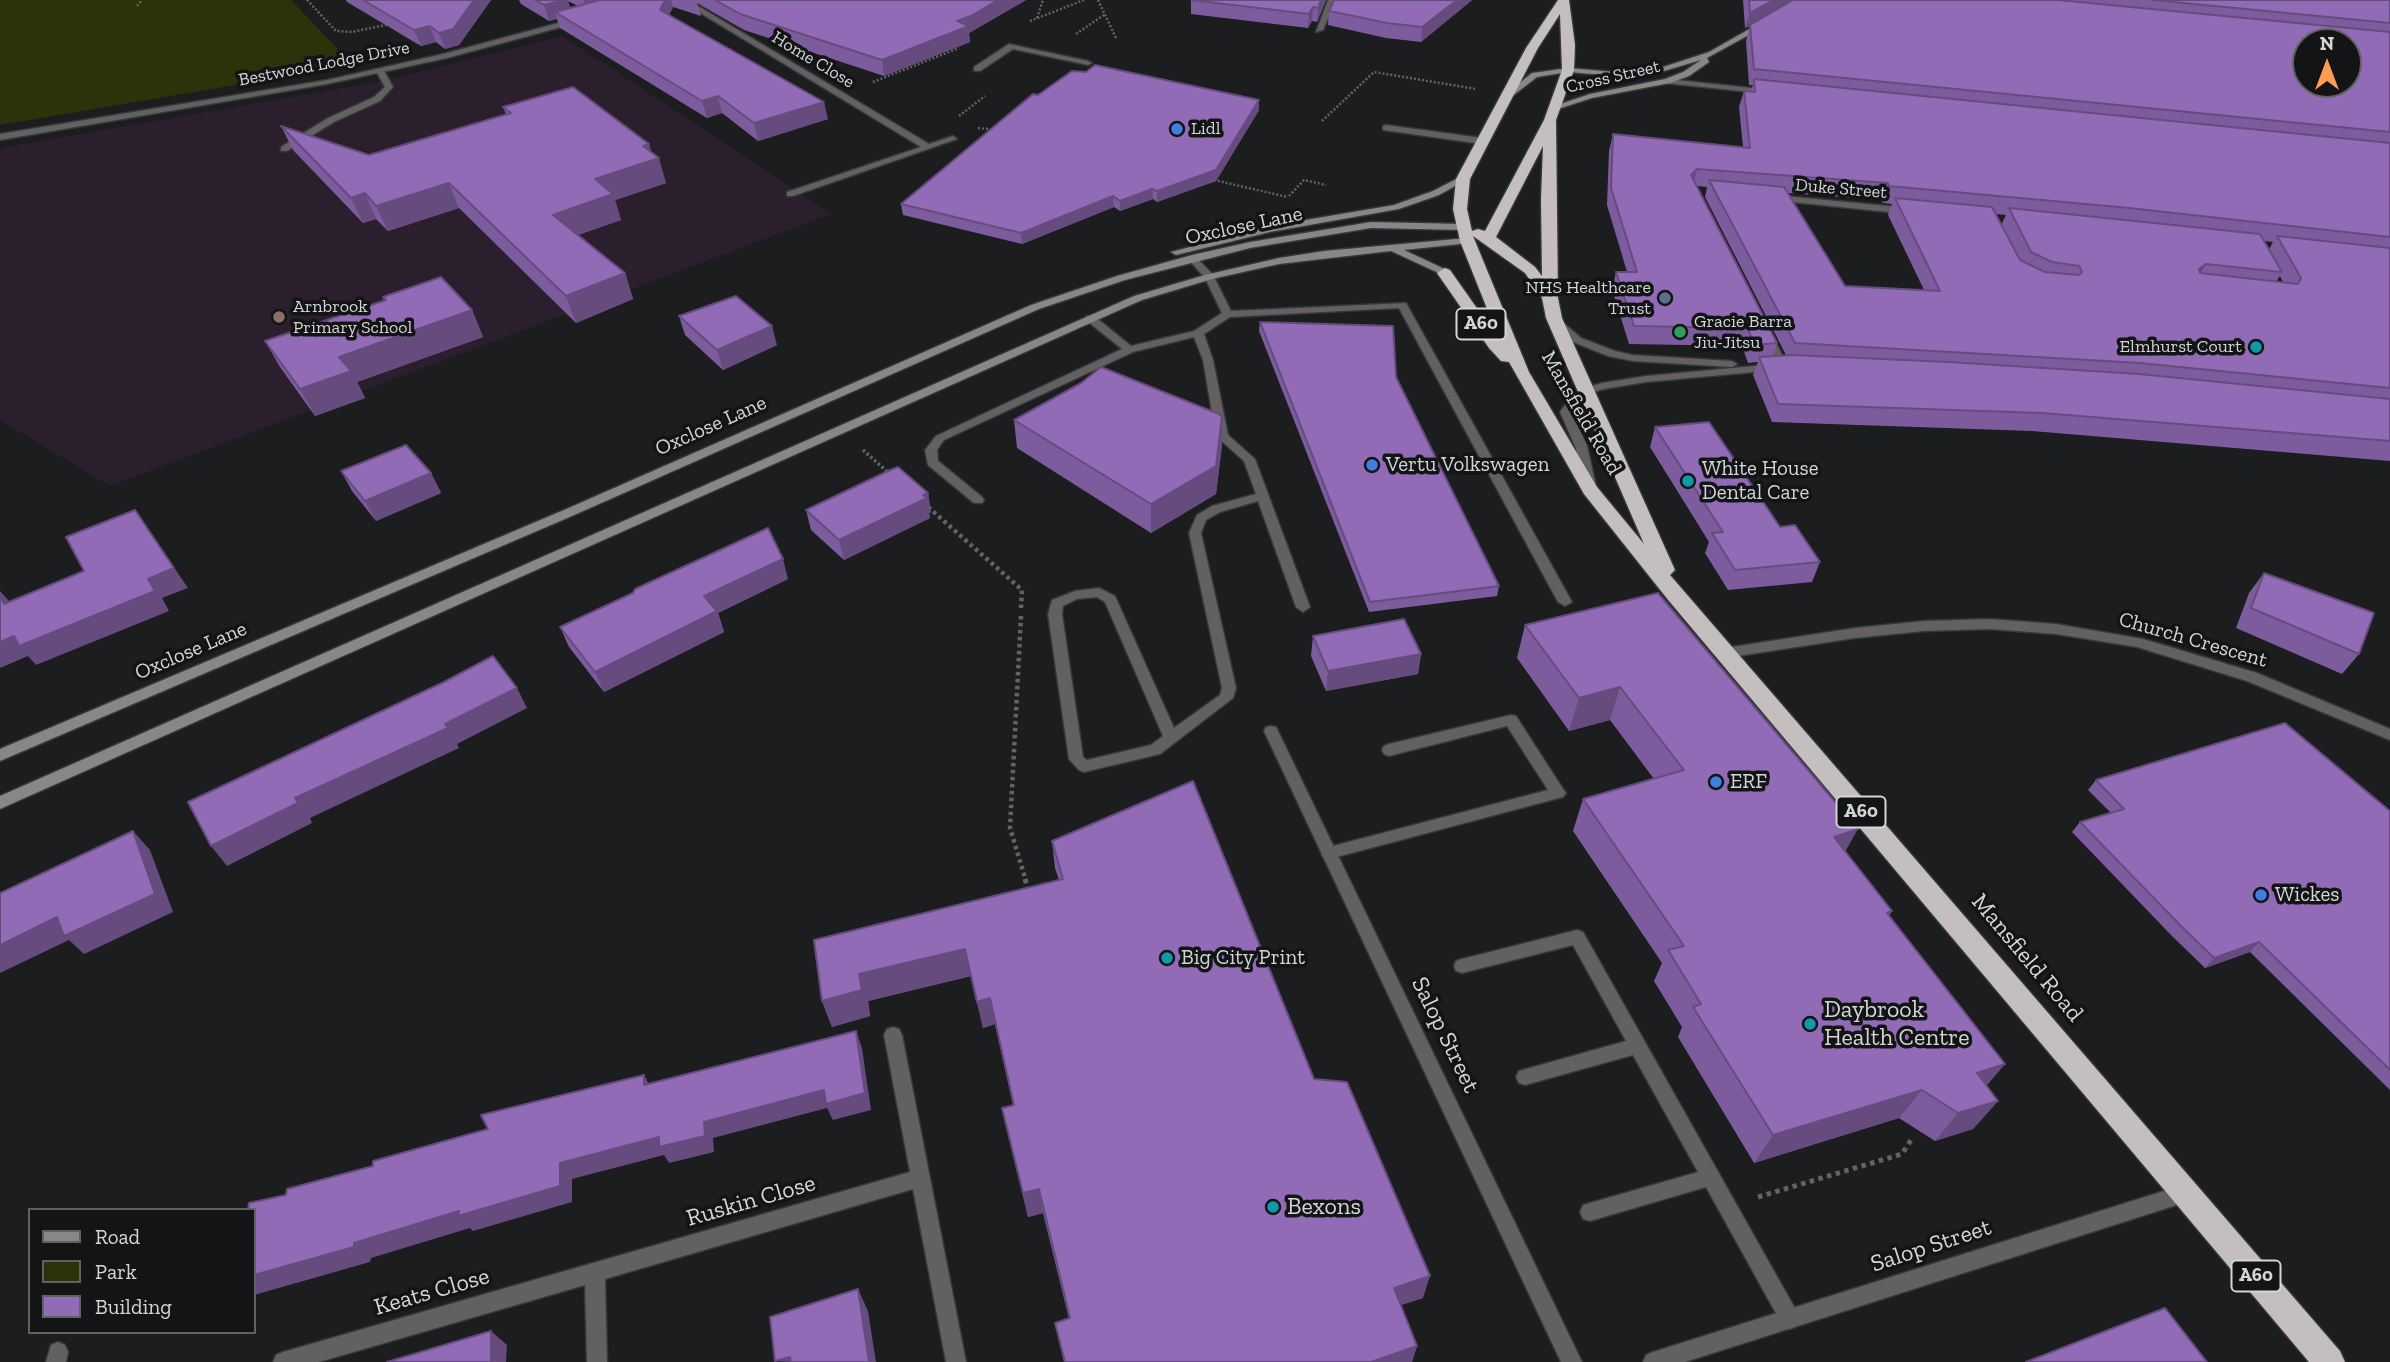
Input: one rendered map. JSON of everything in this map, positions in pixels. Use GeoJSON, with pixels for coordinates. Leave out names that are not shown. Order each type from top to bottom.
{"type":"FeatureCollection","features":[{"type":"Feature","properties":{"kind":"highway","name":"Mansfield Road"},"geometry":{"type":"LineString","coordinates":[[1550,298],[1530,270],[1488,238],[1552,113],[1568,70],[1569,46],[1562,0]]}},
{"type":"Feature","properties":{"kind":"highway","name":"Mansfield Road"},"geometry":{"type":"LineString","coordinates":[[1562,0],[1532,48],[1463,179],[1460,209],[1465,234],[1521,372],[1590,490],[1676,596],[2329,1362]]}},
{"type":"Feature","properties":{"kind":"highway","name":"Mansfield Road"},"geometry":{"type":"LineString","coordinates":[[1552,113],[1548,199],[1550,298],[1554,318],[1676,596]]}},
{"type":"Feature","properties":{"kind":"highway"},"geometry":{"type":"LineString","coordinates":[[1465,234],[1488,238]]}},
{"type":"Feature","properties":{"kind":"highway","name":"A60"},"geometry":{"type":"LineString","coordinates":[[1445,272],[1495,345],[1521,372]]}},
{"type":"Feature","properties":{"kind":"main road","name":"Cross Street"},"geometry":{"type":"LineString","coordinates":[[1552,113],[1590,96],[1667,81],[1693,69],[1712,54],[1771,20]]}},
{"type":"Feature","properties":{"kind":"main road","name":"Cross Street"},"geometry":{"type":"LineString","coordinates":[[1505,97],[1535,75],[1568,70],[1616,74],[1664,69],[1712,54]]}},
{"type":"Feature","properties":{"kind":"main road"},"geometry":{"type":"LineString","coordinates":[[1616,74],[1667,81]]}},
{"type":"Feature","properties":{"kind":"main road"},"geometry":{"type":"LineString","coordinates":[[1035,307],[1118,269],[1270,229],[1396,207],[1436,193],[1463,179]]}},
{"type":"Feature","properties":{"kind":"main road","name":"Oxclose Lane"},"geometry":{"type":"LineString","coordinates":[[0,755],[568,513],[1035,307],[1192,258],[1333,230],[1371,225],[1465,234]]}},
{"type":"Feature","properties":{"kind":"main road","name":"Oxclose Lane"},"geometry":{"type":"LineString","coordinates":[[0,803],[1138,298],[1209,277],[1279,261],[1392,248],[1465,234]]}},
{"type":"Feature","properties":{"kind":"main road"},"geometry":{"type":"LineString","coordinates":[[1392,248],[1445,272]]}},
{"type":"Feature","properties":{"kind":"street","name":"Home Close"},"geometry":{"type":"LineString","coordinates":[[682,0],[927,148]]}},
{"type":"Feature","properties":{"kind":"street"},"geometry":{"type":"LineString","coordinates":[[1318,30],[1332,0]]}},
{"type":"Feature","properties":{"kind":"street","name":"Bestwood Lodge Drive"},"geometry":{"type":"LineString","coordinates":[[0,137],[380,71],[583,15]]}},
{"type":"Feature","properties":{"kind":"street"},"geometry":{"type":"LineString","coordinates":[[978,69],[1012,46],[1088,63]]}},
{"type":"Feature","properties":{"kind":"street"},"geometry":{"type":"LineString","coordinates":[[284,149],[331,120],[377,99],[389,87],[380,71]]}},
{"type":"Feature","properties":{"kind":"street"},"geometry":{"type":"LineString","coordinates":[[1667,81],[1778,93]]}},
{"type":"Feature","properties":{"kind":"street"},"geometry":{"type":"LineString","coordinates":[[1386,128],[1482,141]]}},
{"type":"Feature","properties":{"kind":"street"},"geometry":{"type":"LineString","coordinates":[[790,194],[953,139]]}},
{"type":"Feature","properties":{"kind":"street","name":"Duke Street"},"geometry":{"type":"LineString","coordinates":[[1761,197],[1923,212]]}},
{"type":"Feature","properties":{"kind":"street"},"geometry":{"type":"LineString","coordinates":[[1192,258],[1209,277],[1228,314]]}},
{"type":"Feature","properties":{"kind":"street"},"geometry":{"type":"LineString","coordinates":[[978,500],[932,462],[931,450],[940,438],[1129,350],[1198,332],[1228,314],[1402,305],[1565,602]]}},
{"type":"Feature","properties":{"kind":"street"},"geometry":{"type":"LineString","coordinates":[[1090,318],[1129,350]]}},
{"type":"Feature","properties":{"kind":"street"},"geometry":{"type":"LineString","coordinates":[[1554,318],[1577,340],[1612,354],[1633,358],[1796,368]]}},
{"type":"Feature","properties":{"kind":"street"},"geometry":{"type":"LineString","coordinates":[[1759,320],[1783,367]]}},
{"type":"Feature","properties":{"kind":"street"},"geometry":{"type":"LineString","coordinates":[[1198,332],[1208,360],[1222,436],[1249,458],[1303,607]]}},
{"type":"Feature","properties":{"kind":"street"},"geometry":{"type":"LineString","coordinates":[[1590,490],[1581,446],[1566,412],[1586,391],[1646,379],[1783,367]]}},
{"type":"Feature","properties":{"kind":"street"},"geometry":{"type":"LineString","coordinates":[[1171,737],[1110,599],[1099,592],[1075,595],[1057,603],[1055,614],[1076,759],[1084,766],[1155,750],[1226,698],[1229,688],[1195,533],[1201,518],[1216,509],[1263,496]]}},
{"type":"Feature","properties":{"kind":"street","name":"Church Crescent"},"geometry":{"type":"LineString","coordinates":[[1726,653],[1855,633],[1924,626],[1990,624],[2056,629],[2138,642],[2252,677],[2390,735]]}},
{"type":"Feature","properties":{"kind":"street"},"geometry":{"type":"LineString","coordinates":[[1329,853],[1558,793],[1511,720],[1389,750]]}},
{"type":"Feature","properties":{"kind":"street","name":"Salop Street"},"geometry":{"type":"LineString","coordinates":[[1271,731],[1572,1362]]}},
{"type":"Feature","properties":{"kind":"street"},"geometry":{"type":"LineString","coordinates":[[1462,966],[1577,937],[1790,1319]]}},
{"type":"Feature","properties":{"kind":"street"},"geometry":{"type":"LineString","coordinates":[[893,1035],[956,1362]]}},
{"type":"Feature","properties":{"kind":"street"},"geometry":{"type":"LineString","coordinates":[[1525,1077],[1637,1046]]}},
{"type":"Feature","properties":{"kind":"street"},"geometry":{"type":"LineString","coordinates":[[1590,1212],[1711,1177]]}},
{"type":"Feature","properties":{"kind":"street","name":"Ruskin Close"},"geometry":{"type":"LineString","coordinates":[[595,1272],[921,1178]]}},
{"type":"Feature","properties":{"kind":"street","name":"Salop Street"},"geometry":{"type":"LineString","coordinates":[[1653,1362],[2186,1193]]}},
{"type":"Feature","properties":{"kind":"street"},"geometry":{"type":"LineString","coordinates":[[595,1272],[597,1362]]}},
{"type":"Feature","properties":{"kind":"street","name":"Keats Close"},"geometry":{"type":"LineString","coordinates":[[283,1362],[595,1272]]}},
{"type":"Feature","properties":{"kind":"path"},"geometry":{"type":"LineString","coordinates":[[137,6],[142,0]]}},
{"type":"Feature","properties":{"kind":"path"},"geometry":{"type":"LineString","coordinates":[[307,0],[336,31],[352,32],[399,22]]}},
{"type":"Feature","properties":{"kind":"path"},"geometry":{"type":"LineString","coordinates":[[1037,18],[1043,0]]}},
{"type":"Feature","properties":{"kind":"path"},"geometry":{"type":"LineString","coordinates":[[1098,0],[1116,38]]}},
{"type":"Feature","properties":{"kind":"path"},"geometry":{"type":"LineString","coordinates":[[1322,121],[1374,72],[1505,97]]}},
{"type":"Feature","properties":{"kind":"path"},"geometry":{"type":"LineString","coordinates":[[953,139],[954,130],[966,127],[1004,132]]}},
{"type":"Feature","properties":{"kind":"path"},"geometry":{"type":"LineString","coordinates":[[1208,178],[1289,197],[1304,180],[1326,185]]}},
{"type":"Feature","properties":{"kind":"path"},"geometry":{"type":"LineString","coordinates":[[840,430],[900,483]]}},
{"type":"Feature","properties":{"kind":"path"},"geometry":{"type":"LineString","coordinates":[[921,501],[1022,590],[1010,828],[1030,895]]}},
{"type":"Feature","properties":{"kind":"path"},"geometry":{"type":"LineString","coordinates":[[1727,1206],[1902,1154],[1913,1137]]}},
{"type":"Feature","properties":{"kind":"shaded area","name":"Arnbrook Primary School"},"geometry":{"type":"Polygon","coordinates":[[[562,36],[831,214],[110,486],[0,420],[0,148],[378,82],[562,36]]]}},
{"type":"Feature","properties":{"kind":"green space"},"geometry":{"type":"Polygon","coordinates":[[[0,0],[291,0],[353,65],[0,125],[0,0]]]}},
{"type":"Feature","properties":{"kind":"building"},"geometry":{"type":"Polygon","coordinates":[[[363,0],[474,0],[453,29],[439,33],[430,26],[414,30],[363,0]]]}},
{"type":"Feature","properties":{"kind":"building"},"geometry":{"type":"Polygon","coordinates":[[[535,0],[565,0],[544,5],[535,0]]]}},
{"type":"Feature","properties":{"kind":"building"},"geometry":{"type":"Polygon","coordinates":[[[600,0],[665,0],[660,10],[824,102],[754,123],[718,96],[702,101],[555,12],[600,0]]]}},
{"type":"Feature","properties":{"kind":"building"},"geometry":{"type":"Polygon","coordinates":[[[715,0],[998,0],[957,21],[969,26],[882,60],[740,14],[715,0]]]}},
{"type":"Feature","properties":{"kind":"building"},"geometry":{"type":"Polygon","coordinates":[[[1191,0],[1321,0],[1318,8],[1313,7],[1309,14],[1191,0]]]}},
{"type":"Feature","properties":{"kind":"building"},"geometry":{"type":"Polygon","coordinates":[[[1334,0],[1457,0],[1422,27],[1329,11],[1334,0]]]}},
{"type":"Feature","properties":{"kind":"building"},"geometry":{"type":"Polygon","coordinates":[[[1749,0],[1774,0],[1750,13],[1749,0]]]}},
{"type":"Feature","properties":{"kind":"building"},"geometry":{"type":"Polygon","coordinates":[[[1793,0],[2058,0],[2348,28],[2292,28],[2292,98],[2362,98],[2362,29],[2390,32],[2390,132],[1754,69],[1750,25],[1793,0]]]}},
{"type":"Feature","properties":{"kind":"building"},"geometry":{"type":"Polygon","coordinates":[[[2153,0],[2390,0],[2390,23],[2153,0]]]}},
{"type":"Feature","properties":{"kind":"building"},"geometry":{"type":"Polygon","coordinates":[[[1095,65],[1259,100],[1216,170],[1120,201],[1113,196],[1021,233],[901,204],[1033,94],[1038,95],[1072,71],[1086,72],[1095,65]]]}},
{"type":"Feature","properties":{"kind":"building"},"geometry":{"type":"Polygon","coordinates":[[[1754,79],[2390,143],[2390,237],[2129,208],[1889,186],[1888,183],[1697,169],[1691,175],[1777,343],[1754,345],[1748,328],[1634,326],[1616,272],[1637,272],[1611,188],[1613,134],[1750,148],[1744,91],[1755,92],[1754,79]]]}},
{"type":"Feature","properties":{"kind":"building"},"geometry":{"type":"Polygon","coordinates":[[[573,87],[649,144],[643,146],[659,158],[595,179],[613,194],[553,215],[625,273],[566,296],[449,183],[376,206],[365,193],[351,198],[281,126],[369,155],[511,113],[503,107],[573,87]]]}},
{"type":"Feature","properties":{"kind":"building"},"geometry":{"type":"Polygon","coordinates":[[[1709,180],[1784,187],[1845,286],[1940,291],[1895,198],[1992,207],[2020,260],[2045,272],[2079,275],[2082,272],[2079,266],[2052,262],[2031,252],[2009,208],[2260,234],[2282,272],[2206,264],[2199,269],[2200,273],[2298,284],[2301,278],[2277,236],[2390,248],[2390,388],[2140,363],[1795,343],[1709,180]]]}},
{"type":"Feature","properties":{"kind":"building"},"geometry":{"type":"Polygon","coordinates":[[[441,277],[472,310],[339,357],[351,371],[300,389],[265,341],[386,300],[383,297],[441,277]]]}},
{"type":"Feature","properties":{"kind":"building"},"geometry":{"type":"Polygon","coordinates":[[[736,296],[772,326],[717,350],[679,316],[736,296]]]}},
{"type":"Feature","properties":{"kind":"building","name":"Vertu Volkswagen"},"geometry":{"type":"Polygon","coordinates":[[[1260,322],[1393,326],[1396,377],[1499,586],[1370,602],[1260,322]]]}},
{"type":"Feature","properties":{"kind":"building"},"geometry":{"type":"Polygon","coordinates":[[[1792,355],[2139,374],[2390,399],[2390,441],[2042,413],[1778,404],[1759,357],[1792,355]]]}},
{"type":"Feature","properties":{"kind":"building"},"geometry":{"type":"Polygon","coordinates":[[[1101,367],[1222,416],[1216,466],[1151,504],[1014,420],[1081,383],[1101,367]]]}},
{"type":"Feature","properties":{"kind":"building"},"geometry":{"type":"Polygon","coordinates":[[[1709,422],[1780,527],[1795,525],[1820,562],[1735,570],[1712,533],[1723,532],[1655,427],[1709,422]]]}},
{"type":"Feature","properties":{"kind":"building"},"geometry":{"type":"Polygon","coordinates":[[[406,445],[431,473],[365,501],[341,471],[406,445]]]}},
{"type":"Feature","properties":{"kind":"building"},"geometry":{"type":"Polygon","coordinates":[[[898,467],[928,493],[923,495],[927,498],[839,540],[806,510],[890,470],[898,467]]]}},
{"type":"Feature","properties":{"kind":"building"},"geometry":{"type":"Polygon","coordinates":[[[135,510],[174,568],[148,579],[155,591],[19,646],[14,636],[0,642],[0,596],[4,604],[84,571],[66,537],[135,510]]]}},
{"type":"Feature","properties":{"kind":"building"},"geometry":{"type":"Polygon","coordinates":[[[768,528],[783,559],[704,596],[717,611],[595,672],[560,627],[633,593],[635,589],[768,528]]]}},
{"type":"Feature","properties":{"kind":"building"},"geometry":{"type":"Polygon","coordinates":[[[2264,573],[2374,613],[2359,654],[2251,608],[2264,573]]]}},
{"type":"Feature","properties":{"kind":"building"},"geometry":{"type":"Polygon","coordinates":[[[1658,593],[1858,829],[1834,837],[1892,911],[1887,913],[2005,1064],[1977,1073],[1998,1101],[1958,1113],[1922,1090],[1773,1135],[1693,1007],[1701,1004],[1668,950],[1684,946],[1583,799],[1684,770],[1620,687],[1579,698],[1525,625],[1658,593]]]}},
{"type":"Feature","properties":{"kind":"building"},"geometry":{"type":"Polygon","coordinates":[[[1404,619],[1421,654],[1328,671],[1313,636],[1404,619]]]}},
{"type":"Feature","properties":{"kind":"building"},"geometry":{"type":"Polygon","coordinates":[[[493,656],[517,688],[445,724],[448,728],[295,798],[298,803],[211,846],[188,802],[444,682],[493,656]]]}},
{"type":"Feature","properties":{"kind":"building","name":"Wickes"},"geometry":{"type":"Polygon","coordinates":[[[2285,723],[2390,811],[2390,1070],[2259,942],[2214,958],[2080,822],[2124,809],[2096,780],[2285,723]]]}},
{"type":"Feature","properties":{"kind":"building"},"geometry":{"type":"Polygon","coordinates":[[[1193,781],[1314,1079],[1347,1082],[1430,1276],[1394,1288],[1417,1346],[1371,1362],[1065,1362],[1055,1323],[1070,1318],[1039,1189],[1023,1193],[1002,1108],[1014,1105],[990,998],[977,1002],[965,949],[859,974],[862,990],[822,1001],[814,940],[1063,879],[1052,841],[1193,781]]]}},
{"type":"Feature","properties":{"kind":"building"},"geometry":{"type":"Polygon","coordinates":[[[133,831],[155,894],[64,936],[57,917],[0,945],[0,893],[133,831]]]}},
{"type":"Feature","properties":{"kind":"building"},"geometry":{"type":"Polygon","coordinates":[[[856,1031],[865,1093],[826,1104],[824,1090],[704,1122],[705,1136],[659,1147],[659,1137],[560,1163],[560,1186],[458,1216],[459,1211],[354,1243],[354,1247],[256,1274],[256,1208],[248,1208],[249,1203],[286,1195],[287,1189],[373,1166],[373,1161],[488,1129],[481,1115],[644,1075],[644,1085],[856,1031]]]}},
{"type":"Feature","properties":{"kind":"building"},"geometry":{"type":"Polygon","coordinates":[[[858,1289],[869,1362],[791,1362],[790,1357],[775,1361],[770,1317],[858,1289]]]}},
{"type":"Feature","properties":{"kind":"building"},"geometry":{"type":"Polygon","coordinates":[[[2165,1308],[2207,1362],[2026,1362],[2165,1308]]]}},
{"type":"Feature","properties":{"kind":"building"},"geometry":{"type":"Polygon","coordinates":[[[491,1331],[491,1362],[387,1362],[491,1331]]]}},
{"type":"Feature","properties":{"kind":"place","name":"Lidl"},"geometry":{"type":"Point","coordinates":[1177,129]}},
{"type":"Feature","properties":{"kind":"place","name":"NHS Healthcare Trust"},"geometry":{"type":"Point","coordinates":[1665,298]}},
{"type":"Feature","properties":{"kind":"place","name":"Arnbrook Primary School"},"geometry":{"type":"Point","coordinates":[279,317]}},
{"type":"Feature","properties":{"kind":"place","name":"Gracie Barra Jiu-Jitsu"},"geometry":{"type":"Point","coordinates":[1680,332]}},
{"type":"Feature","properties":{"kind":"place","name":"Elmhurst Court"},"geometry":{"type":"Point","coordinates":[2256,347]}},
{"type":"Feature","properties":{"kind":"place","name":"Vertu Volkswagen"},"geometry":{"type":"Point","coordinates":[1372,465]}},
{"type":"Feature","properties":{"kind":"place","name":"White House Dental Care"},"geometry":{"type":"Point","coordinates":[1688,481]}},
{"type":"Feature","properties":{"kind":"place","name":"ERF"},"geometry":{"type":"Point","coordinates":[1716,782]}},
{"type":"Feature","properties":{"kind":"place","name":"Wickes"},"geometry":{"type":"Point","coordinates":[2261,895]}},
{"type":"Feature","properties":{"kind":"place","name":"Big City Print"},"geometry":{"type":"Point","coordinates":[1167,958]}},
{"type":"Feature","properties":{"kind":"place","name":"Daybrook Health Centre"},"geometry":{"type":"Point","coordinates":[1810,1024]}},
{"type":"Feature","properties":{"kind":"place","name":"Bexons"},"geometry":{"type":"Point","coordinates":[1273,1207]}}]}
